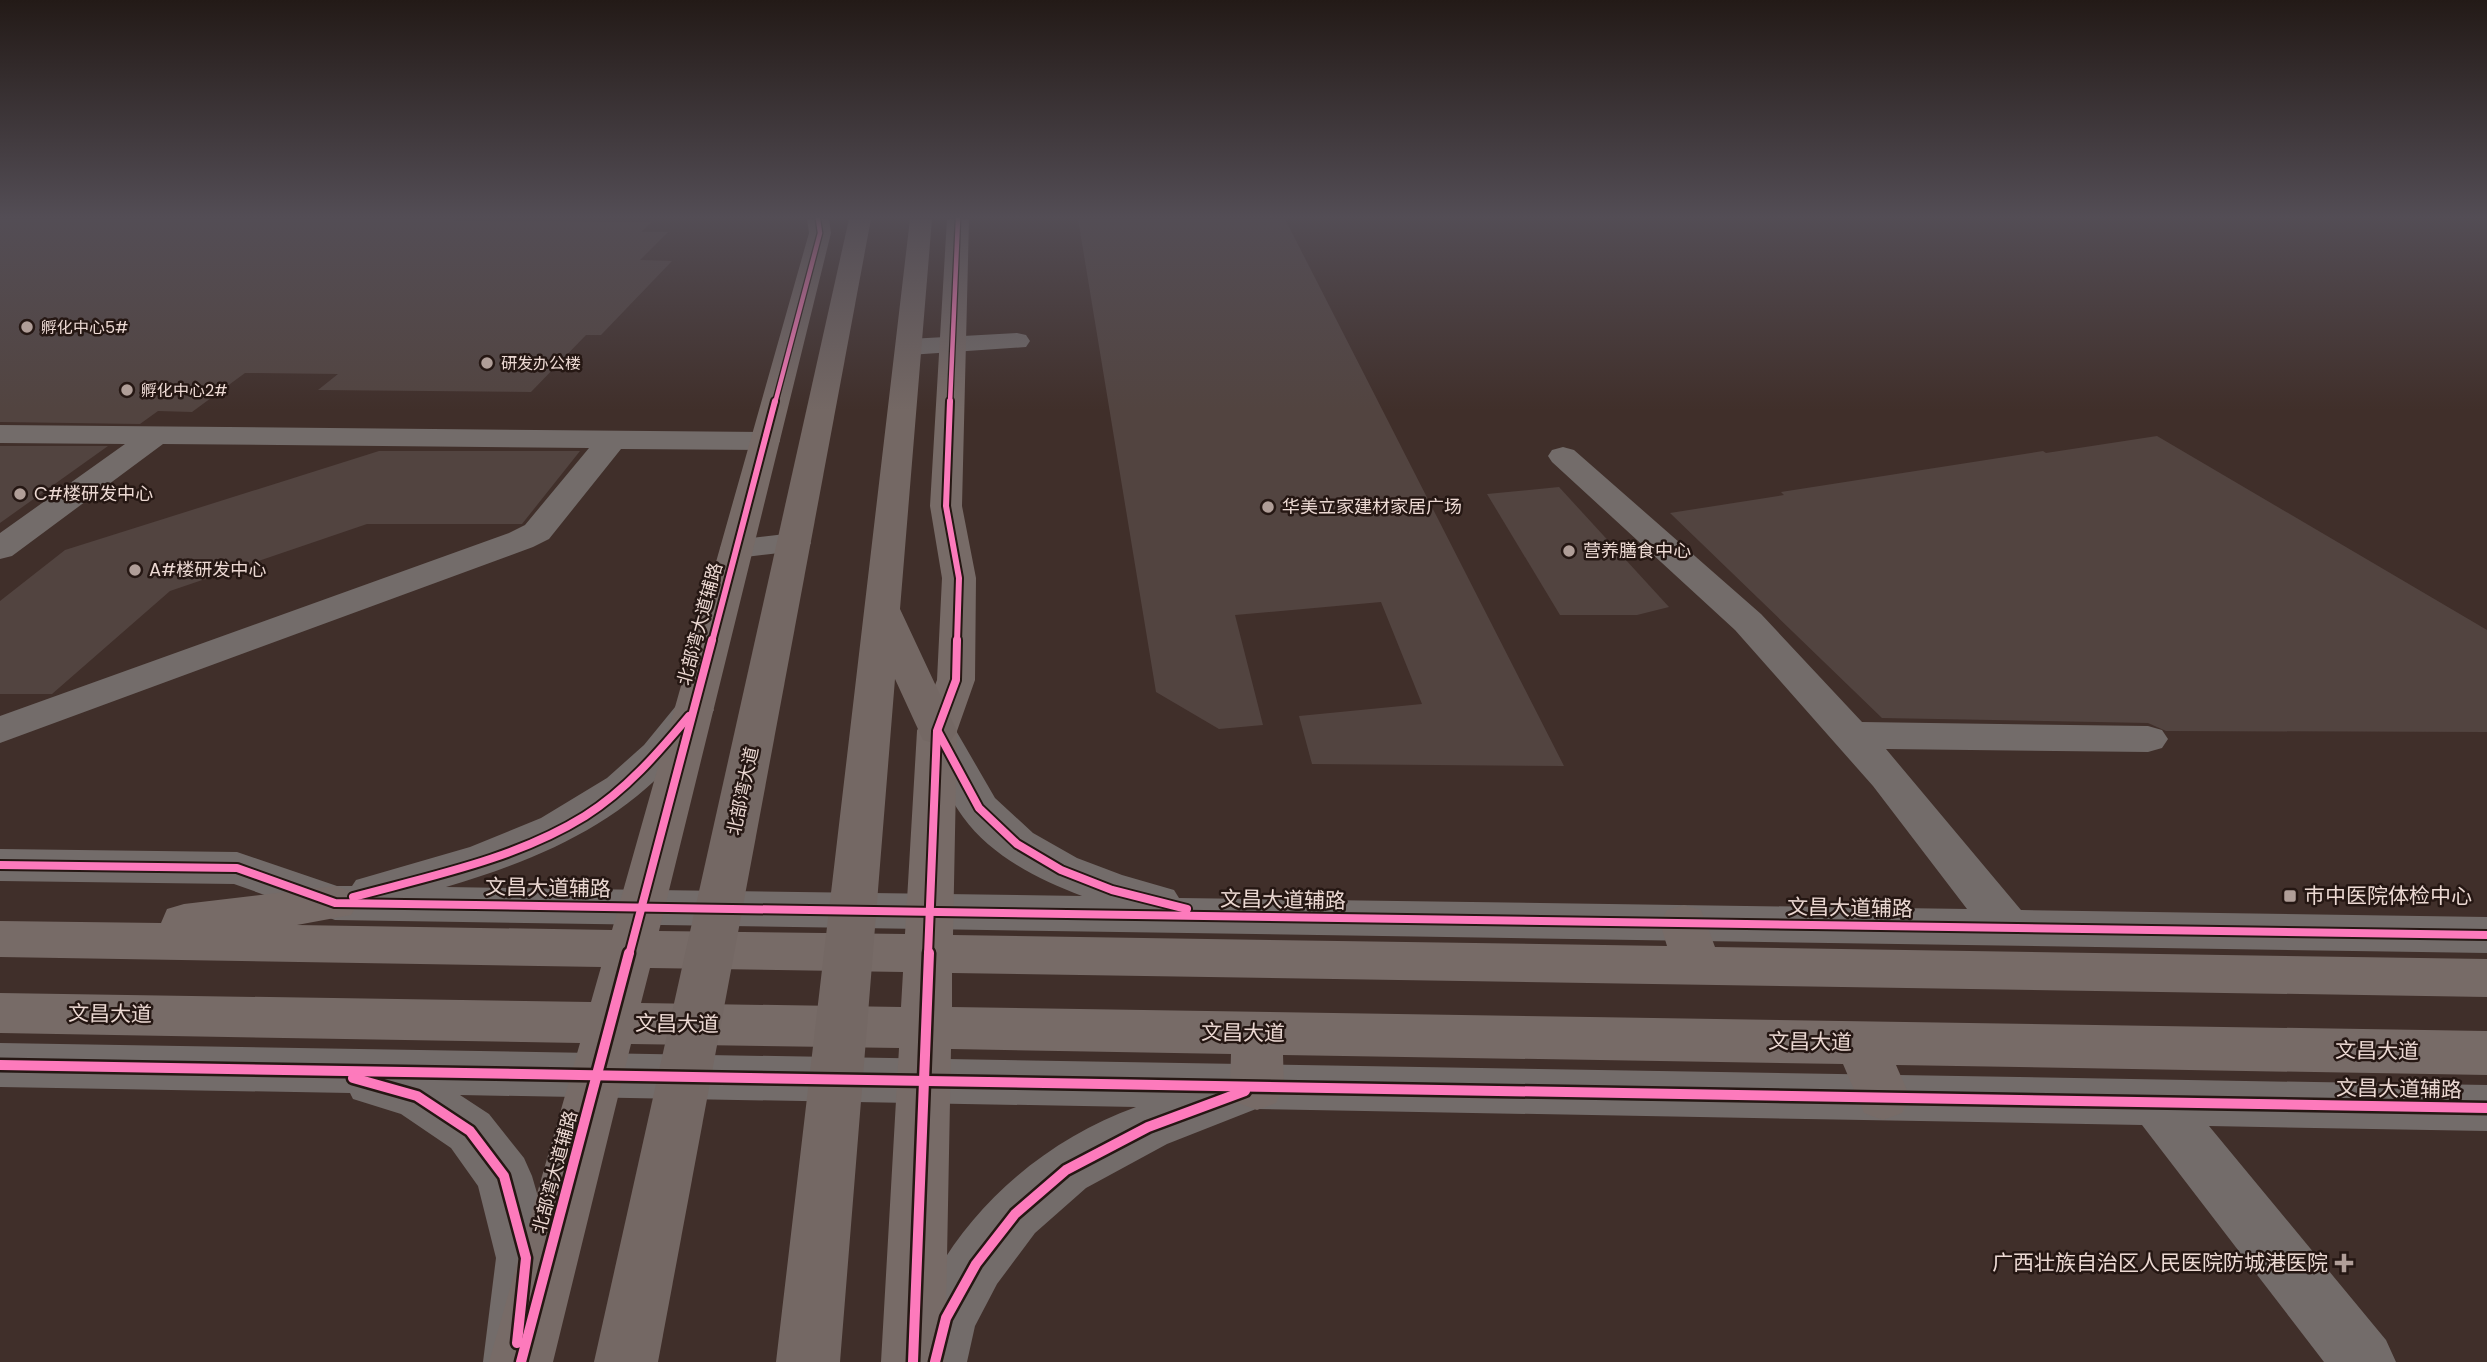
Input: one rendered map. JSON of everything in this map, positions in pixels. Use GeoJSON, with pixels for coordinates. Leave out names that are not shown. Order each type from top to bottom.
{"type":"FeatureCollection","features":[{"type":"Feature","properties":{"kind":"highway","name":"北部湾大道"},"geometry":{"type":"LineString","coordinates":[[626,1362],[847,283]]}},
{"type":"Feature","properties":{"kind":"highway"},"geometry":{"type":"LineString","coordinates":[[808,1362],[915,283]]}},
{"type":"Feature","properties":{"kind":"highway"},"geometry":{"type":"LineString","coordinates":[[882,607],[937,731]]}},
{"type":"Feature","properties":{"kind":"main road","name":"北部湾大道辅路"},"geometry":{"type":"LineString","coordinates":[[521,1362],[807,283]]}},
{"type":"Feature","properties":{"kind":"main road"},"geometry":{"type":"LineString","coordinates":[[913,1362],[937,731],[956,680],[958,578],[946,506],[955,283]]}},
{"type":"Feature","properties":{"kind":"main road"},"geometry":{"type":"LineString","coordinates":[[22,939],[335,903]]}},
{"type":"Feature","properties":{"kind":"main road"},"geometry":{"type":"LineString","coordinates":[[22,939],[636,928],[1690,944],[2487,978]]}},
{"type":"Feature","properties":{"kind":"main road","name":"文昌大道"},"geometry":{"type":"LineString","coordinates":[[0,1013],[696,1024],[838,1053],[926,1028],[1257,1060],[1860,1043],[2487,1053]]}},
{"type":"Feature","properties":{"kind":"main road"},"geometry":{"type":"LineString","coordinates":[[1860,1043],[1883,1097]]}},
{"type":"Feature","properties":{"kind":"street"},"geometry":{"type":"LineString","coordinates":[[908,347],[1017,341]]}},
{"type":"Feature","properties":{"kind":"street"},"geometry":{"type":"LineString","coordinates":[[0,434],[765,440]]}},
{"type":"Feature","properties":{"kind":"street"},"geometry":{"type":"LineString","coordinates":[[0,549],[157,435]]}},
{"type":"Feature","properties":{"kind":"street"},"geometry":{"type":"LineString","coordinates":[[0,730],[521,540],[537,532],[613,439]]}},
{"type":"Feature","properties":{"kind":"street"},"geometry":{"type":"LineString","coordinates":[[1563,456],[1748,622],[1888,776],[2008,928]]}},
{"type":"Feature","properties":{"kind":"street"},"geometry":{"type":"LineString","coordinates":[[737,548],[794,543]]}},
{"type":"Feature","properties":{"kind":"street"},"geometry":{"type":"LineString","coordinates":[[335,903],[499,854],[568,826],[603,803],[654,760],[694,710]]}},
{"type":"Feature","properties":{"kind":"street"},"geometry":{"type":"LineString","coordinates":[[937,731],[979,808],[1017,844],[1061,870],[1112,890],[1214,916]]}},
{"type":"Feature","properties":{"kind":"street"},"geometry":{"type":"LineString","coordinates":[[1850,735],[2148,739]]}},
{"type":"Feature","properties":{"kind":"street","name":"文昌大道辅路"},"geometry":{"type":"LineString","coordinates":[[0,865],[237,868],[335,903],[636,928]]}},
{"type":"Feature","properties":{"kind":"street","name":"文昌大道辅路"},"geometry":{"type":"LineString","coordinates":[[929,933],[1214,916],[1690,944],[2008,928],[2487,935]]}},
{"type":"Feature","properties":{"kind":"street","name":"文昌大道辅路"},"geometry":{"type":"LineString","coordinates":[[0,1065],[685,1077],[838,1053],[924,1081],[1257,1060],[1883,1097],[2487,1108]]}},
{"type":"Feature","properties":{"kind":"street"},"geometry":{"type":"LineString","coordinates":[[935,1362],[946,1318],[976,1264],[1015,1214],[1066,1170],[1148,1127],[1257,1060]]}},
{"type":"Feature","properties":{"kind":"street"},"geometry":{"type":"LineString","coordinates":[[326,1071],[417,1096],[470,1131],[504,1176],[526,1258],[515,1362]]}},
{"type":"Feature","properties":{"kind":"street"},"geometry":{"type":"LineString","coordinates":[[2156,1102],[2364,1362]]}},
{"type":"Feature","properties":{"kind":"building"},"geometry":{"type":"Polygon","coordinates":[[[0,283],[651,283],[601,335],[586,335],[531,392],[318,390],[338,374],[245,373],[192,412],[158,411],[140,424],[0,422],[0,283]]]}},
{"type":"Feature","properties":{"kind":"building"},"geometry":{"type":"Polygon","coordinates":[[[1088,283],[1317,283],[1564,766],[1312,764],[1299,716],[1422,704],[1381,602],[1235,615],[1263,725],[1219,729],[1156,692],[1088,283]]]}},
{"type":"Feature","properties":{"kind":"building"},"geometry":{"type":"Polygon","coordinates":[[[2157,436],[2487,630],[2487,732],[2166,731],[2148,723],[1882,718],[1670,513],[1784,495],[1781,492],[2157,436]]]}},
{"type":"Feature","properties":{"kind":"building","name":"C#楼研发中心"},"geometry":{"type":"Polygon","coordinates":[[[0,446],[108,446],[0,523],[0,446]]]}},
{"type":"Feature","properties":{"kind":"building","name":"A#楼研发中心"},"geometry":{"type":"Polygon","coordinates":[[[379,451],[580,451],[522,524],[367,524],[170,591],[52,694],[0,694],[0,601],[65,550],[379,451]]]}},
{"type":"Feature","properties":{"kind":"building","name":"营养膳食中心"},"geometry":{"type":"Polygon","coordinates":[[[1559,487],[1669,607],[1637,615],[1560,615],[1487,494],[1559,487]]]}},
{"type":"Feature","properties":{"kind":"cycle path"},"geometry":{"type":"LineString","coordinates":[[521,1362],[807,283]]}},
{"type":"Feature","properties":{"kind":"cycle path"},"geometry":{"type":"LineString","coordinates":[[913,1362],[937,731],[956,680],[959,578],[946,506],[955,283]]}},
{"type":"Feature","properties":{"kind":"cycle path"},"geometry":{"type":"LineString","coordinates":[[353,897],[489,858],[567,826],[602,804],[634,777],[689,716]]}},
{"type":"Feature","properties":{"kind":"cycle path"},"geometry":{"type":"LineString","coordinates":[[938,732],[979,808],[1017,844],[1061,870],[1112,890],[1187,909]]}},
{"type":"Feature","properties":{"kind":"cycle path"},"geometry":{"type":"LineString","coordinates":[[0,865],[237,868],[335,903],[2487,935]]}},
{"type":"Feature","properties":{"kind":"cycle path"},"geometry":{"type":"LineString","coordinates":[[0,1065],[2487,1108]]}},
{"type":"Feature","properties":{"kind":"cycle path"},"geometry":{"type":"LineString","coordinates":[[353,1078],[417,1096],[470,1131],[504,1176],[526,1258],[517,1343]]}},
{"type":"Feature","properties":{"kind":"cycle path"},"geometry":{"type":"LineString","coordinates":[[935,1362],[946,1318],[976,1264],[1015,1214],[1066,1170],[1148,1127],[1245,1091]]}},
{"type":"Feature","properties":{"kind":"place","name":"孵化中心5#"},"geometry":{"type":"Point","coordinates":[27,327]}},
{"type":"Feature","properties":{"kind":"place","name":"研发办公楼"},"geometry":{"type":"Point","coordinates":[487,363]}},
{"type":"Feature","properties":{"kind":"place","name":"孵化中心2#"},"geometry":{"type":"Point","coordinates":[127,390]}},
{"type":"Feature","properties":{"kind":"place","name":"C#楼研发中心"},"geometry":{"type":"Point","coordinates":[20,494]}},
{"type":"Feature","properties":{"kind":"place","name":"华美立家建材家居广场"},"geometry":{"type":"Point","coordinates":[1268,507]}},
{"type":"Feature","properties":{"kind":"place","name":"营养膳食中心"},"geometry":{"type":"Point","coordinates":[1569,551]}},
{"type":"Feature","properties":{"kind":"place","name":"A#楼研发中心"},"geometry":{"type":"Point","coordinates":[135,570]}},
{"type":"Feature","properties":{"kind":"place","name":"巿中医院体检中心"},"geometry":{"type":"Point","coordinates":[2290,896]}},
{"type":"Feature","properties":{"kind":"place","name":"广西壮族自治区人民医院防城港医院"},"geometry":{"type":"Point","coordinates":[2344,1263]}}]}
